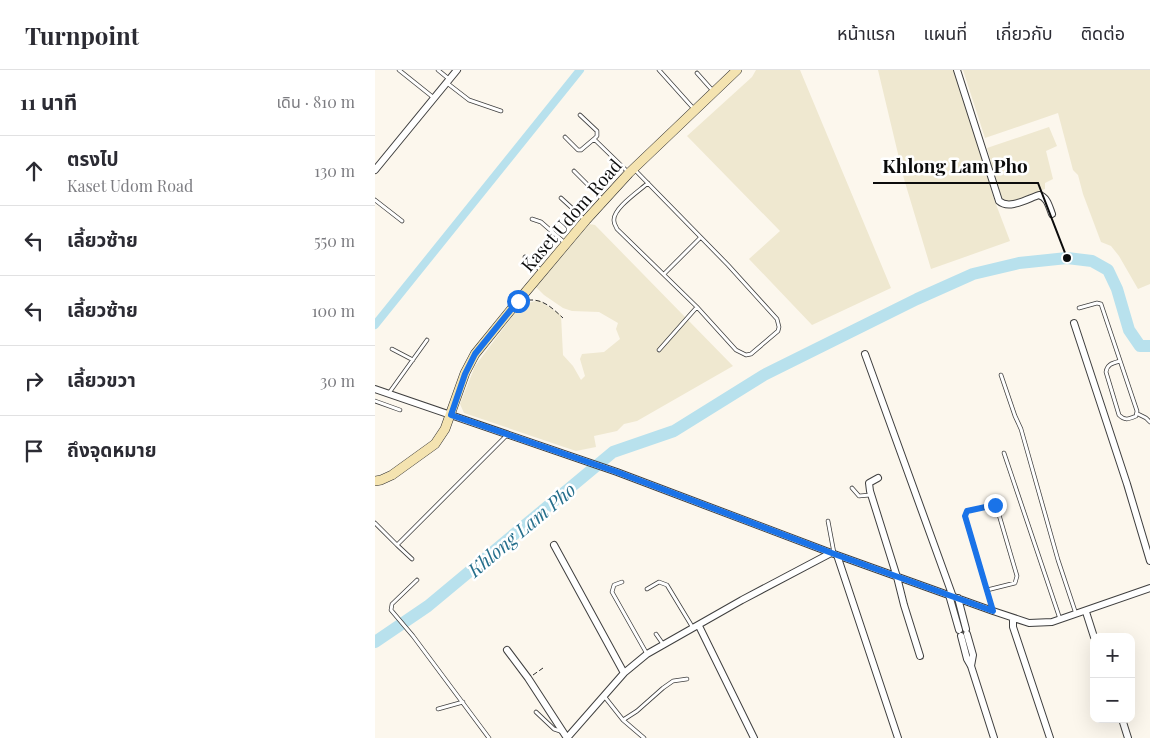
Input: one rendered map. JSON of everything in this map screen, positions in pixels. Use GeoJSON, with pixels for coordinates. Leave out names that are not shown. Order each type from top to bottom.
{"type":"FeatureCollection","features":[{"type":"Feature","properties":{"kind":"street"},"geometry":{"type":"LineString","coordinates":[[375,170],[457,70]]}},
{"type":"Feature","properties":{"kind":"street","name":"Kaset Udom Road"},"geometry":{"type":"LineString","coordinates":[[375,481],[391,475],[435,444],[445,429],[465,374],[475,354],[542,271],[631,170],[737,70]]}},
{"type":"Feature","properties":{"kind":"street"},"geometry":{"type":"LineString","coordinates":[[957,70],[999,201],[1009,205],[1039,195],[1045,198],[1052,214]]}},
{"type":"Feature","properties":{"kind":"street"},"geometry":{"type":"LineString","coordinates":[[1074,323],[1127,484],[1150,561]]}},
{"type":"Feature","properties":{"kind":"street"},"geometry":{"type":"LineString","coordinates":[[865,354],[953,597],[963,632],[967,659],[971,666],[993,738]]}},
{"type":"Feature","properties":{"kind":"street"},"geometry":{"type":"LineString","coordinates":[[375,389],[591,462],[834,554],[1013,618],[1041,624],[1060,620],[1150,588]]}},
{"type":"Feature","properties":{"kind":"street"},"geometry":{"type":"LineString","coordinates":[[878,478],[869,483],[871,494],[920,656]]}},
{"type":"Feature","properties":{"kind":"street"},"geometry":{"type":"LineString","coordinates":[[553,545],[624,673]]}},
{"type":"Feature","properties":{"kind":"street"},"geometry":{"type":"LineString","coordinates":[[507,650],[568,736],[624,673],[647,654],[742,600],[834,554]]}},
{"type":"Feature","properties":{"kind":"street"},"geometry":{"type":"LineString","coordinates":[[834,554],[898,738]]}},
{"type":"Feature","properties":{"kind":"street"},"geometry":{"type":"LineString","coordinates":[[1086,612],[1093,633]]}},
{"type":"Feature","properties":{"kind":"street"},"geometry":{"type":"LineString","coordinates":[[1013,618],[1013,627],[1050,738]]}},
{"type":"Feature","properties":{"kind":"street"},"geometry":{"type":"LineString","coordinates":[[696,627],[754,738]]}},
{"type":"Feature","properties":{"kind":"street"},"geometry":{"type":"LineString","coordinates":[[1123,723],[1128,738]]}},
{"type":"Feature","properties":{"kind":"lane"},"geometry":{"type":"LineString","coordinates":[[399,70],[434,98]]}},
{"type":"Feature","properties":{"kind":"lane"},"geometry":{"type":"LineString","coordinates":[[438,70],[469,100],[501,111]]}},
{"type":"Feature","properties":{"kind":"lane"},"geometry":{"type":"LineString","coordinates":[[659,70],[695,110]]}},
{"type":"Feature","properties":{"kind":"lane"},"geometry":{"type":"LineString","coordinates":[[697,72],[713,92]]}},
{"type":"Feature","properties":{"kind":"lane"},"geometry":{"type":"LineString","coordinates":[[565,137],[578,150],[581,150],[597,136],[597,131],[580,115]]}},
{"type":"Feature","properties":{"kind":"lane"},"geometry":{"type":"LineString","coordinates":[[594,139],[648,183],[777,319],[778,330],[751,354],[746,355],[736,350],[697,307],[617,228],[614,221],[615,214],[619,208],[648,183]]}},
{"type":"Feature","properties":{"kind":"lane"},"geometry":{"type":"LineString","coordinates":[[574,171],[603,201]]}},
{"type":"Feature","properties":{"kind":"lane"},"geometry":{"type":"LineString","coordinates":[[561,198],[586,220]]}},
{"type":"Feature","properties":{"kind":"lane"},"geometry":{"type":"LineString","coordinates":[[375,200],[402,220]]}},
{"type":"Feature","properties":{"kind":"lane"},"geometry":{"type":"LineString","coordinates":[[532,219],[541,222],[565,244]]}},
{"type":"Feature","properties":{"kind":"lane"},"geometry":{"type":"LineString","coordinates":[[664,274],[701,238]]}},
{"type":"Feature","properties":{"kind":"lane"},"geometry":{"type":"LineString","coordinates":[[525,257],[542,271]]}},
{"type":"Feature","properties":{"kind":"lane"},"geometry":{"type":"LineString","coordinates":[[1079,308],[1097,303],[1101,304],[1138,414],[1150,422]]}},
{"type":"Feature","properties":{"kind":"lane"},"geometry":{"type":"LineString","coordinates":[[659,350],[697,307]]}},
{"type":"Feature","properties":{"kind":"lane"},"geometry":{"type":"LineString","coordinates":[[388,393],[427,340]]}},
{"type":"Feature","properties":{"kind":"lane"},"geometry":{"type":"LineString","coordinates":[[392,348],[413,360]]}},
{"type":"Feature","properties":{"kind":"lane"},"geometry":{"type":"LineString","coordinates":[[1120,361],[1109,365],[1106,372],[1119,415],[1127,419],[1138,414]]}},
{"type":"Feature","properties":{"kind":"lane"},"geometry":{"type":"LineString","coordinates":[[1001,375],[1021,429],[1058,560],[1076,615]]}},
{"type":"Feature","properties":{"kind":"lane"},"geometry":{"type":"LineString","coordinates":[[375,400],[400,410]]}},
{"type":"Feature","properties":{"kind":"lane"},"geometry":{"type":"LineString","coordinates":[[397,545],[507,434]]}},
{"type":"Feature","properties":{"kind":"lane"},"geometry":{"type":"LineString","coordinates":[[1004,452],[1060,620]]}},
{"type":"Feature","properties":{"kind":"lane"},"geometry":{"type":"LineString","coordinates":[[851,488],[859,496],[871,494]]}},
{"type":"Feature","properties":{"kind":"lane"},"geometry":{"type":"LineString","coordinates":[[987,590],[1015,582],[1017,576],[995,505],[967,511],[965,516],[993,611]]}},
{"type":"Feature","properties":{"kind":"lane"},"geometry":{"type":"LineString","coordinates":[[828,521],[834,554]]}},
{"type":"Feature","properties":{"kind":"lane"},"geometry":{"type":"LineString","coordinates":[[375,523],[412,560]]}},
{"type":"Feature","properties":{"kind":"lane"},"geometry":{"type":"LineString","coordinates":[[417,580],[390,607],[489,738]]}},
{"type":"Feature","properties":{"kind":"lane"},"geometry":{"type":"LineString","coordinates":[[622,582],[615,585],[612,592],[647,654]]}},
{"type":"Feature","properties":{"kind":"lane"},"geometry":{"type":"LineString","coordinates":[[647,589],[659,582],[667,585],[696,627]]}},
{"type":"Feature","properties":{"kind":"lane"},"geometry":{"type":"LineString","coordinates":[[657,634],[664,644]]}},
{"type":"Feature","properties":{"kind":"lane"},"geometry":{"type":"LineString","coordinates":[[623,720],[637,711],[673,681],[687,679]]}},
{"type":"Feature","properties":{"kind":"lane"},"geometry":{"type":"LineString","coordinates":[[604,695],[623,720],[643,738]]}},
{"type":"Feature","properties":{"kind":"lane"},"geometry":{"type":"LineString","coordinates":[[438,709],[463,702]]}},
{"type":"Feature","properties":{"kind":"lane"},"geometry":{"type":"LineString","coordinates":[[537,712],[553,729],[568,736]]}},
{"type":"Feature","properties":{"kind":"path"},"geometry":{"type":"LineString","coordinates":[[518,301],[537,299],[544,301],[563,318]]}},
{"type":"Feature","properties":{"kind":"path"},"geometry":{"type":"LineString","coordinates":[[528,678],[543,668]]}},
{"type":"Feature","properties":{"kind":"shaded area"},"geometry":{"type":"Polygon","coordinates":[[[756,70],[800,70],[891,288],[812,325],[749,259],[780,231],[687,136],[752,77],[756,70]]]}},
{"type":"Feature","properties":{"kind":"shaded area"},"geometry":{"type":"Polygon","coordinates":[[[878,70],[957,70],[994,199],[1010,241],[931,269],[904,179],[878,70]]]}},
{"type":"Feature","properties":{"kind":"shaded area"},"geometry":{"type":"Polygon","coordinates":[[[963,70],[1150,70],[1150,284],[1138,289],[1119,256],[1111,246],[1101,242],[1078,175],[1073,170],[1058,113],[985,138],[963,70]]]}},
{"type":"Feature","properties":{"kind":"shaded area"},"geometry":{"type":"Polygon","coordinates":[[[1049,127],[1057,146],[1046,151],[1053,179],[1045,183],[1045,189],[1010,202],[1002,199],[987,148],[1049,127]]]}},
{"type":"Feature","properties":{"kind":"shaded area"},"geometry":{"type":"Polygon","coordinates":[[[589,224],[595,225],[733,366],[637,421],[624,424],[617,431],[594,436],[596,447],[576,451],[464,413],[460,404],[475,366],[521,305],[539,300],[561,315],[563,355],[573,366],[581,380],[585,376],[580,359],[582,354],[604,352],[620,339],[616,329],[618,323],[599,312],[572,311],[563,308],[536,287],[589,224]]]}},
{"type":"Feature","properties":{"kind":"waterway"},"geometry":{"type":"LineString","coordinates":[[375,325],[580,70]]}},
{"type":"Feature","properties":{"kind":"waterway","name":"Khlong Lam Pho"},"geometry":{"type":"LineString","coordinates":[[375,642],[428,606],[613,452],[674,431],[764,375],[917,299],[973,274],[1019,263],[1067,258],[1092,261],[1108,270],[1117,289],[1129,330],[1140,346],[1150,346]]}},
{"type":"Feature","properties":{"kind":"place","name":"Khlong Lam Pho"},"geometry":{"type":"Point","coordinates":[1067,258]}},
{"type":"Feature","properties":{"kind":"route"},"geometry":{"type":"LineString","coordinates":[[518,301],[475,354],[465,374],[451,415],[617,472],[837,555],[993,611],[965,513],[995,505]]}}]}
